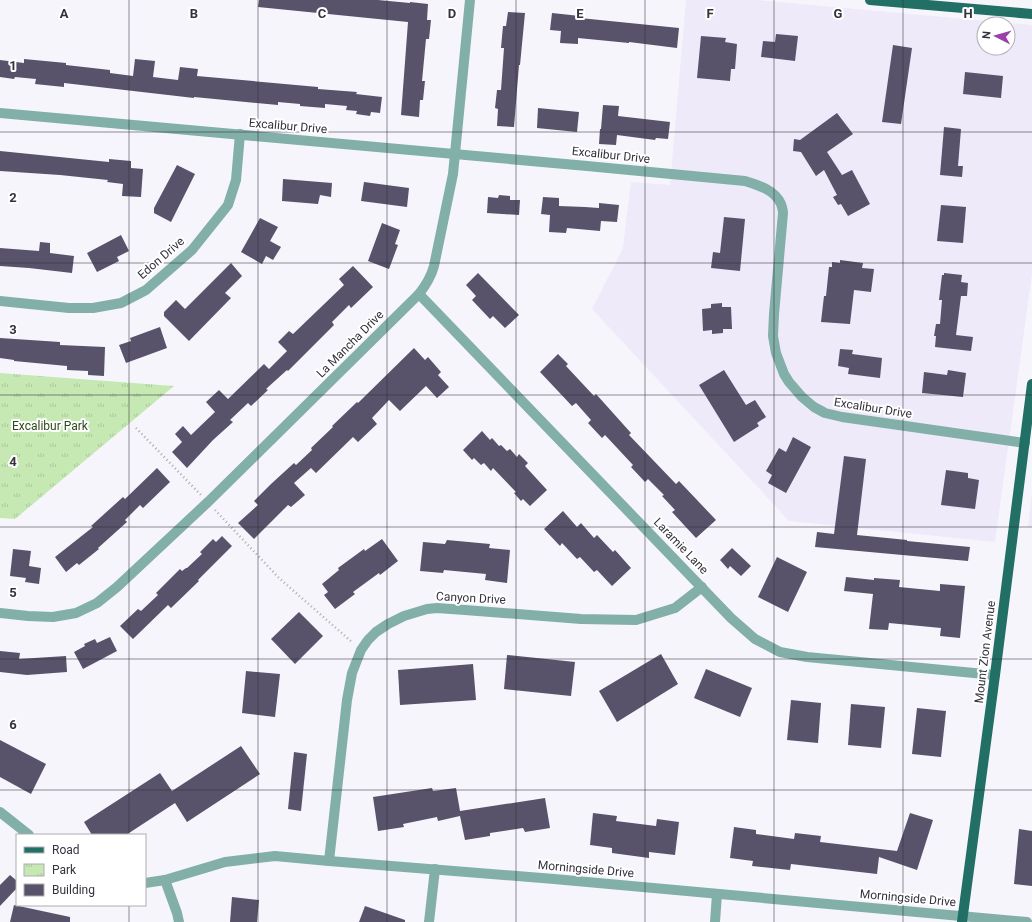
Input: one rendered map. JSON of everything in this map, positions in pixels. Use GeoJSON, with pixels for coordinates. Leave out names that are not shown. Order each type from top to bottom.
{"type":"FeatureCollection","features":[{"type":"Feature","properties":{"kind":"main road"},"geometry":{"type":"LineString","coordinates":[[870,0],[1032,14]]}},
{"type":"Feature","properties":{"kind":"main road","name":"Mount Zion Avenue"},"geometry":{"type":"LineString","coordinates":[[962,919],[1032,384]]}},
{"type":"Feature","properties":{"kind":"street","name":"La Mancha Drive"},"geometry":{"type":"LineString","coordinates":[[0,613],[53,617],[76,613],[97,603],[117,587],[208,502],[419,294],[428,281],[434,266],[451,189],[470,0]]}},
{"type":"Feature","properties":{"kind":"street","name":"Excalibur Drive"},"geometry":{"type":"LineString","coordinates":[[0,113],[745,181],[756,184],[765,188],[781,203],[783,213],[773,336],[776,353],[784,374],[802,397],[814,407],[825,413],[842,417],[1025,443]]}},
{"type":"Feature","properties":{"kind":"street","name":"Edon Drive"},"geometry":{"type":"LineString","coordinates":[[0,301],[69,308],[93,308],[121,303],[146,290],[192,250],[228,205],[236,180],[240,134]]}},
{"type":"Feature","properties":{"kind":"street","name":"Laramie Lane"},"geometry":{"type":"LineString","coordinates":[[419,294],[731,618],[755,639],[780,652],[807,657],[995,675]]}},
{"type":"Feature","properties":{"kind":"street","name":"Canyon Drive"},"geometry":{"type":"LineString","coordinates":[[329,861],[347,700],[352,673],[361,650],[376,632],[404,616],[427,609],[437,608],[581,619],[636,620],[675,608],[702,587]]}},
{"type":"Feature","properties":{"kind":"street"},"geometry":{"type":"LineString","coordinates":[[0,812],[28,834]]}},
{"type":"Feature","properties":{"kind":"street","name":"Morningside Drive"},"geometry":{"type":"LineString","coordinates":[[146,883],[165,880],[225,862],[275,856],[717,894],[962,919],[1026,922]]}},
{"type":"Feature","properties":{"kind":"street"},"geometry":{"type":"LineString","coordinates":[[429,922],[435,869]]}},
{"type":"Feature","properties":{"kind":"street"},"geometry":{"type":"LineString","coordinates":[[165,880],[179,922]]}},
{"type":"Feature","properties":{"kind":"street"},"geometry":{"type":"LineString","coordinates":[[715,922],[717,894]]}},
{"type":"Feature","properties":{"kind":"path"},"geometry":{"type":"LineString","coordinates":[[136,428],[279,578],[361,650]]}},
{"type":"Feature","properties":{"kind":"shaded area"},"geometry":{"type":"Polygon","coordinates":[[[686,0],[757,0],[976,20],[976,56],[1016,56],[1016,24],[1032,25],[1032,274],[995,542],[789,521],[592,309],[623,248],[631,182],[670,185],[686,0]]]}},
{"type":"Feature","properties":{"kind":"shaded area"},"geometry":{"type":"Polygon","coordinates":[[[1032,493],[1032,527],[1028,527],[1032,493]]]}},
{"type":"Feature","properties":{"kind":"green space","name":"Excalibur Park"},"geometry":{"type":"Polygon","coordinates":[[[0,373],[174,386],[15,519],[0,518],[0,373]]]}},
{"type":"Feature","properties":{"kind":"building"},"geometry":{"type":"Polygon","coordinates":[[[259,0],[378,0],[428,4],[427,20],[431,20],[429,39],[426,39],[422,81],[425,81],[423,100],[420,100],[419,117],[401,115],[408,22],[258,7],[259,0]]]}},
{"type":"Feature","properties":{"kind":"building"},"geometry":{"type":"Polygon","coordinates":[[[508,12],[525,13],[514,127],[497,126],[498,109],[495,108],[497,90],[501,90],[504,48],[501,48],[503,26],[506,26],[508,12]]]}},
{"type":"Feature","properties":{"kind":"building"},"geometry":{"type":"Polygon","coordinates":[[[552,13],[580,16],[580,18],[679,28],[677,48],[578,38],[578,44],[560,43],[561,31],[550,30],[552,13]]]}},
{"type":"Feature","properties":{"kind":"building"},"geometry":{"type":"Polygon","coordinates":[[[776,34],[798,36],[795,61],[761,57],[763,41],[775,42],[776,34]]]}},
{"type":"Feature","properties":{"kind":"building"},"geometry":{"type":"Polygon","coordinates":[[[701,36],[726,38],[725,42],[737,44],[735,69],[731,69],[730,81],[697,78],[701,36]]]}},
{"type":"Feature","properties":{"kind":"building"},"geometry":{"type":"Polygon","coordinates":[[[893,45],[912,48],[901,124],[882,122],[893,45]]]}},
{"type":"Feature","properties":{"kind":"building"},"geometry":{"type":"Polygon","coordinates":[[[24,59],[66,63],[66,65],[110,70],[110,73],[133,76],[135,59],[155,61],[153,77],[178,80],[180,67],[198,69],[197,76],[318,87],[318,89],[357,92],[356,94],[382,97],[380,113],[371,112],[370,116],[356,114],[357,111],[346,110],[347,106],[325,104],[325,108],[278,102],[278,105],[194,98],[64,83],[64,87],[35,84],[36,79],[15,77],[14,79],[0,77],[0,60],[24,63],[24,59]]]}},
{"type":"Feature","properties":{"kind":"building"},"geometry":{"type":"Polygon","coordinates":[[[965,72],[1003,76],[1001,98],[963,94],[965,72]]]}},
{"type":"Feature","properties":{"kind":"building"},"geometry":{"type":"Polygon","coordinates":[[[603,105],[619,106],[618,116],[670,122],[668,139],[656,138],[655,140],[617,135],[616,145],[599,144],[603,105]]]}},
{"type":"Feature","properties":{"kind":"building"},"geometry":{"type":"Polygon","coordinates":[[[538,108],[579,112],[577,132],[537,128],[538,108]]]}},
{"type":"Feature","properties":{"kind":"building"},"geometry":{"type":"Polygon","coordinates":[[[837,113],[853,134],[827,152],[842,175],[852,170],[870,204],[848,216],[841,204],[838,205],[833,197],[837,195],[824,170],[816,176],[801,152],[793,151],[794,139],[800,140],[837,113]]]}},
{"type":"Feature","properties":{"kind":"building"},"geometry":{"type":"Polygon","coordinates":[[[944,127],[961,129],[958,166],[963,166],[962,177],[940,175],[944,127]]]}},
{"type":"Feature","properties":{"kind":"building"},"geometry":{"type":"Polygon","coordinates":[[[0,151],[109,162],[109,159],[131,161],[131,168],[143,169],[141,197],[122,196],[123,184],[107,182],[108,180],[0,171],[0,151]]]}},
{"type":"Feature","properties":{"kind":"building"},"geometry":{"type":"Polygon","coordinates":[[[177,165],[195,174],[171,222],[154,213],[154,208],[177,165]]]}},
{"type":"Feature","properties":{"kind":"building"},"geometry":{"type":"Polygon","coordinates":[[[283,179],[332,183],[331,197],[320,195],[318,204],[282,201],[283,179]]]}},
{"type":"Feature","properties":{"kind":"building"},"geometry":{"type":"Polygon","coordinates":[[[364,182],[409,188],[407,207],[361,201],[364,182]]]}},
{"type":"Feature","properties":{"kind":"building"},"geometry":{"type":"Polygon","coordinates":[[[499,195],[510,196],[510,200],[520,200],[519,215],[487,213],[488,197],[498,198],[499,195]]]}},
{"type":"Feature","properties":{"kind":"building"},"geometry":{"type":"Polygon","coordinates":[[[543,197],[559,198],[559,206],[599,208],[599,203],[619,205],[617,222],[601,221],[600,231],[567,228],[566,233],[549,232],[550,215],[541,214],[543,197]]]}},
{"type":"Feature","properties":{"kind":"building"},"geometry":{"type":"Polygon","coordinates":[[[941,205],[966,207],[963,243],[937,241],[941,205]]]}},
{"type":"Feature","properties":{"kind":"building"},"geometry":{"type":"Polygon","coordinates":[[[724,217],[745,219],[740,271],[711,268],[713,252],[720,253],[724,217]]]}},
{"type":"Feature","properties":{"kind":"building"},"geometry":{"type":"Polygon","coordinates":[[[260,218],[278,227],[270,241],[281,247],[273,260],[266,256],[262,264],[241,252],[260,218]]]}},
{"type":"Feature","properties":{"kind":"building"},"geometry":{"type":"Polygon","coordinates":[[[382,223],[400,230],[395,244],[398,245],[389,269],[368,261],[382,223]]]}},
{"type":"Feature","properties":{"kind":"building"},"geometry":{"type":"Polygon","coordinates":[[[121,235],[129,251],[117,257],[119,261],[97,272],[87,253],[121,235]]]}},
{"type":"Feature","properties":{"kind":"building"},"geometry":{"type":"Polygon","coordinates":[[[40,242],[50,243],[50,253],[74,256],[72,273],[0,266],[0,248],[39,251],[40,242]]]}},
{"type":"Feature","properties":{"kind":"building"},"geometry":{"type":"Polygon","coordinates":[[[840,260],[863,263],[862,268],[874,269],[871,292],[854,290],[850,324],[821,322],[824,296],[826,296],[829,267],[832,267],[832,262],[840,263],[840,260]]]}},
{"type":"Feature","properties":{"kind":"building"},"geometry":{"type":"Polygon","coordinates":[[[231,263],[242,276],[225,293],[231,298],[189,341],[164,316],[164,312],[176,300],[185,309],[231,263]]]}},
{"type":"Feature","properties":{"kind":"building"},"geometry":{"type":"Polygon","coordinates":[[[353,266],[373,287],[351,308],[349,305],[332,322],[334,325],[288,371],[287,370],[266,389],[268,390],[251,406],[248,403],[230,420],[233,422],[213,440],[187,468],[172,452],[182,442],[175,434],[183,426],[191,435],[215,412],[206,402],[219,390],[228,399],[264,364],[269,369],[287,351],[278,342],[289,331],[293,334],[344,285],[339,279],[353,266]]]}},
{"type":"Feature","properties":{"kind":"building"},"geometry":{"type":"Polygon","coordinates":[[[478,273],[519,315],[505,328],[493,316],[490,319],[472,300],[476,296],[466,285],[478,273]]]}},
{"type":"Feature","properties":{"kind":"building"},"geometry":{"type":"Polygon","coordinates":[[[944,273],[962,275],[961,282],[968,283],[967,296],[961,296],[956,335],[973,337],[971,351],[935,347],[936,336],[934,336],[936,324],[940,324],[942,300],[939,300],[942,275],[944,275],[944,273]]]}},
{"type":"Feature","properties":{"kind":"building"},"geometry":{"type":"Polygon","coordinates":[[[722,303],[722,307],[731,307],[732,329],[723,329],[723,333],[712,334],[712,330],[703,331],[702,309],[711,308],[711,304],[722,303]]]}},
{"type":"Feature","properties":{"kind":"building"},"geometry":{"type":"Polygon","coordinates":[[[160,327],[167,348],[126,363],[119,345],[131,341],[130,338],[160,327]]]}},
{"type":"Feature","properties":{"kind":"building"},"geometry":{"type":"Polygon","coordinates":[[[0,338],[60,342],[60,345],[105,347],[104,376],[88,375],[88,371],[67,370],[67,366],[14,361],[0,358],[0,338]]]}},
{"type":"Feature","properties":{"kind":"building"},"geometry":{"type":"Polygon","coordinates":[[[414,348],[425,360],[428,357],[441,372],[438,375],[449,387],[437,398],[426,386],[400,411],[389,400],[372,418],[377,424],[358,442],[353,437],[316,473],[311,468],[294,483],[305,495],[291,507],[288,505],[254,539],[238,523],[258,505],[254,501],[294,463],[296,465],[312,450],[311,448],[333,427],[332,426],[357,402],[358,403],[414,348]]]}},
{"type":"Feature","properties":{"kind":"building"},"geometry":{"type":"Polygon","coordinates":[[[840,349],[853,350],[852,354],[882,358],[880,378],[848,374],[849,368],[838,366],[840,349]]]}},
{"type":"Feature","properties":{"kind":"building"},"geometry":{"type":"Polygon","coordinates":[[[558,354],[568,364],[566,366],[594,396],[596,394],[631,433],[629,435],[676,484],[679,481],[716,520],[696,538],[672,512],[675,510],[662,496],[664,495],[648,479],[645,482],[631,467],[633,465],[605,435],[602,438],[588,423],[591,420],[576,403],[572,406],[540,372],[558,354]]]}},
{"type":"Feature","properties":{"kind":"building"},"geometry":{"type":"Polygon","coordinates":[[[724,370],[746,405],[755,400],[766,417],[757,423],[759,426],[734,442],[699,385],[724,370]]]}},
{"type":"Feature","properties":{"kind":"building"},"geometry":{"type":"Polygon","coordinates":[[[948,370],[966,373],[963,397],[922,393],[924,372],[947,375],[948,370]]]}},
{"type":"Feature","properties":{"kind":"building"},"geometry":{"type":"Polygon","coordinates":[[[482,431],[490,440],[492,438],[499,446],[501,445],[507,451],[510,449],[517,457],[519,454],[528,463],[525,466],[547,490],[530,506],[523,499],[521,501],[514,493],[516,492],[493,468],[491,471],[484,463],[481,465],[474,458],[472,460],[463,450],[482,431]]]}},
{"type":"Feature","properties":{"kind":"building"},"geometry":{"type":"Polygon","coordinates":[[[793,437],[811,447],[786,493],[768,483],[772,475],[766,471],[779,448],[786,452],[793,437]]]}},
{"type":"Feature","properties":{"kind":"building"},"geometry":{"type":"Polygon","coordinates":[[[844,456],[866,459],[857,535],[970,547],[968,561],[815,547],[817,532],[834,534],[844,456]]]}},
{"type":"Feature","properties":{"kind":"building"},"geometry":{"type":"Polygon","coordinates":[[[157,468],[170,482],[143,508],[140,505],[125,520],[127,522],[98,548],[99,549],[79,565],[77,563],[66,572],[55,557],[93,527],[91,526],[123,497],[125,499],[157,468]]]}},
{"type":"Feature","properties":{"kind":"building"},"geometry":{"type":"Polygon","coordinates":[[[946,470],[968,473],[968,478],[979,480],[975,509],[941,505],[946,470]]]}},
{"type":"Feature","properties":{"kind":"building"},"geometry":{"type":"Polygon","coordinates":[[[563,511],[577,527],[581,523],[594,538],[597,535],[613,552],[615,550],[631,568],[612,586],[597,570],[594,572],[580,557],[577,559],[562,543],[560,546],[544,529],[563,511]]]}},
{"type":"Feature","properties":{"kind":"building"},"geometry":{"type":"Polygon","coordinates":[[[222,536],[232,546],[171,608],[168,605],[133,639],[120,626],[138,609],[141,611],[158,595],[156,593],[180,569],[182,571],[187,568],[202,554],[200,552],[213,539],[216,542],[222,536]]]}},
{"type":"Feature","properties":{"kind":"building"},"geometry":{"type":"Polygon","coordinates":[[[382,539],[398,561],[380,575],[379,573],[353,592],[355,594],[335,609],[324,595],[328,592],[322,584],[339,570],[338,568],[364,549],[365,551],[382,539]]]}},
{"type":"Feature","properties":{"kind":"building"},"geometry":{"type":"Polygon","coordinates":[[[447,540],[490,544],[489,548],[510,550],[507,583],[485,580],[486,574],[444,570],[443,573],[420,571],[423,542],[445,544],[447,540]]]}},
{"type":"Feature","properties":{"kind":"building"},"geometry":{"type":"Polygon","coordinates":[[[732,548],[751,566],[741,576],[730,566],[728,569],[720,560],[732,548]]]}},
{"type":"Feature","properties":{"kind":"building"},"geometry":{"type":"Polygon","coordinates":[[[13,549],[31,551],[29,566],[41,568],[39,584],[25,582],[26,578],[10,576],[13,549]]]}},
{"type":"Feature","properties":{"kind":"building"},"geometry":{"type":"Polygon","coordinates":[[[777,557],[807,572],[788,612],[758,597],[777,557]]]}},
{"type":"Feature","properties":{"kind":"building"},"geometry":{"type":"Polygon","coordinates":[[[846,577],[874,580],[874,578],[900,580],[899,587],[940,591],[940,584],[965,586],[960,638],[940,636],[941,628],[889,623],[888,630],[869,629],[873,594],[844,591],[846,577]]]}},
{"type":"Feature","properties":{"kind":"building"},"geometry":{"type":"Polygon","coordinates":[[[299,612],[323,636],[295,664],[271,639],[299,612]]]}},
{"type":"Feature","properties":{"kind":"building"},"geometry":{"type":"Polygon","coordinates":[[[110,637],[117,651],[83,669],[74,652],[85,646],[84,644],[95,639],[97,643],[110,637]]]}},
{"type":"Feature","properties":{"kind":"building"},"geometry":{"type":"Polygon","coordinates":[[[0,651],[20,653],[19,659],[66,656],[67,672],[27,675],[0,672],[0,651]]]}},
{"type":"Feature","properties":{"kind":"building"},"geometry":{"type":"Polygon","coordinates":[[[661,654],[678,684],[617,722],[599,691],[661,654]]]}},
{"type":"Feature","properties":{"kind":"building"},"geometry":{"type":"Polygon","coordinates":[[[507,655],[575,662],[571,696],[504,689],[507,655]]]}},
{"type":"Feature","properties":{"kind":"building"},"geometry":{"type":"Polygon","coordinates":[[[473,664],[476,700],[400,705],[398,670],[473,664]]]}},
{"type":"Feature","properties":{"kind":"building"},"geometry":{"type":"Polygon","coordinates":[[[706,669],[752,688],[740,717],[694,698],[706,669]]]}},
{"type":"Feature","properties":{"kind":"building"},"geometry":{"type":"Polygon","coordinates":[[[246,671],[280,674],[275,717],[242,713],[246,671]]]}},
{"type":"Feature","properties":{"kind":"building"},"geometry":{"type":"Polygon","coordinates":[[[791,700],[821,703],[818,743],[787,740],[791,700]]]}},
{"type":"Feature","properties":{"kind":"building"},"geometry":{"type":"Polygon","coordinates":[[[851,704],[885,707],[881,748],[848,745],[851,704]]]}},
{"type":"Feature","properties":{"kind":"building"},"geometry":{"type":"Polygon","coordinates":[[[917,708],[946,711],[941,757],[912,754],[917,708]]]}},
{"type":"Feature","properties":{"kind":"building"},"geometry":{"type":"Polygon","coordinates":[[[0,740],[46,764],[31,794],[0,777],[0,740]]]}},
{"type":"Feature","properties":{"kind":"building"},"geometry":{"type":"Polygon","coordinates":[[[241,746],[260,774],[187,822],[175,803],[128,834],[91,834],[84,822],[160,773],[172,791],[241,746]]]}},
{"type":"Feature","properties":{"kind":"building"},"geometry":{"type":"Polygon","coordinates":[[[294,752],[307,754],[301,811],[288,809],[294,752]]]}},
{"type":"Feature","properties":{"kind":"building"},"geometry":{"type":"Polygon","coordinates":[[[432,788],[433,791],[456,788],[460,811],[545,798],[550,828],[525,832],[523,828],[490,833],[490,836],[465,840],[460,816],[438,821],[437,817],[403,824],[404,827],[378,831],[373,797],[432,788]]]}},
{"type":"Feature","properties":{"kind":"building"},"geometry":{"type":"Polygon","coordinates":[[[593,813],[617,816],[616,821],[656,826],[657,819],[679,822],[675,855],[649,852],[649,858],[612,853],[612,848],[590,845],[593,813]]]}},
{"type":"Feature","properties":{"kind":"building"},"geometry":{"type":"Polygon","coordinates":[[[910,813],[933,820],[917,870],[879,857],[877,874],[791,864],[790,870],[752,866],[753,861],[730,858],[734,827],[756,830],[756,834],[794,839],[795,833],[821,836],[820,842],[897,851],[910,813]]]}},
{"type":"Feature","properties":{"kind":"building"},"geometry":{"type":"Polygon","coordinates":[[[1019,829],[1032,831],[1032,886],[1014,884],[1019,829]]]}},
{"type":"Feature","properties":{"kind":"building"},"geometry":{"type":"Polygon","coordinates":[[[10,875],[16,880],[16,889],[0,906],[0,885],[10,875]]]}},
{"type":"Feature","properties":{"kind":"building"},"geometry":{"type":"Polygon","coordinates":[[[232,897],[259,900],[257,922],[230,922],[232,897]]]}},
{"type":"Feature","properties":{"kind":"building"},"geometry":{"type":"Polygon","coordinates":[[[14,905],[70,917],[70,922],[10,922],[14,905]]]}},
{"type":"Feature","properties":{"kind":"building"},"geometry":{"type":"Polygon","coordinates":[[[365,906],[405,920],[405,922],[359,922],[365,906]]]}}]}
